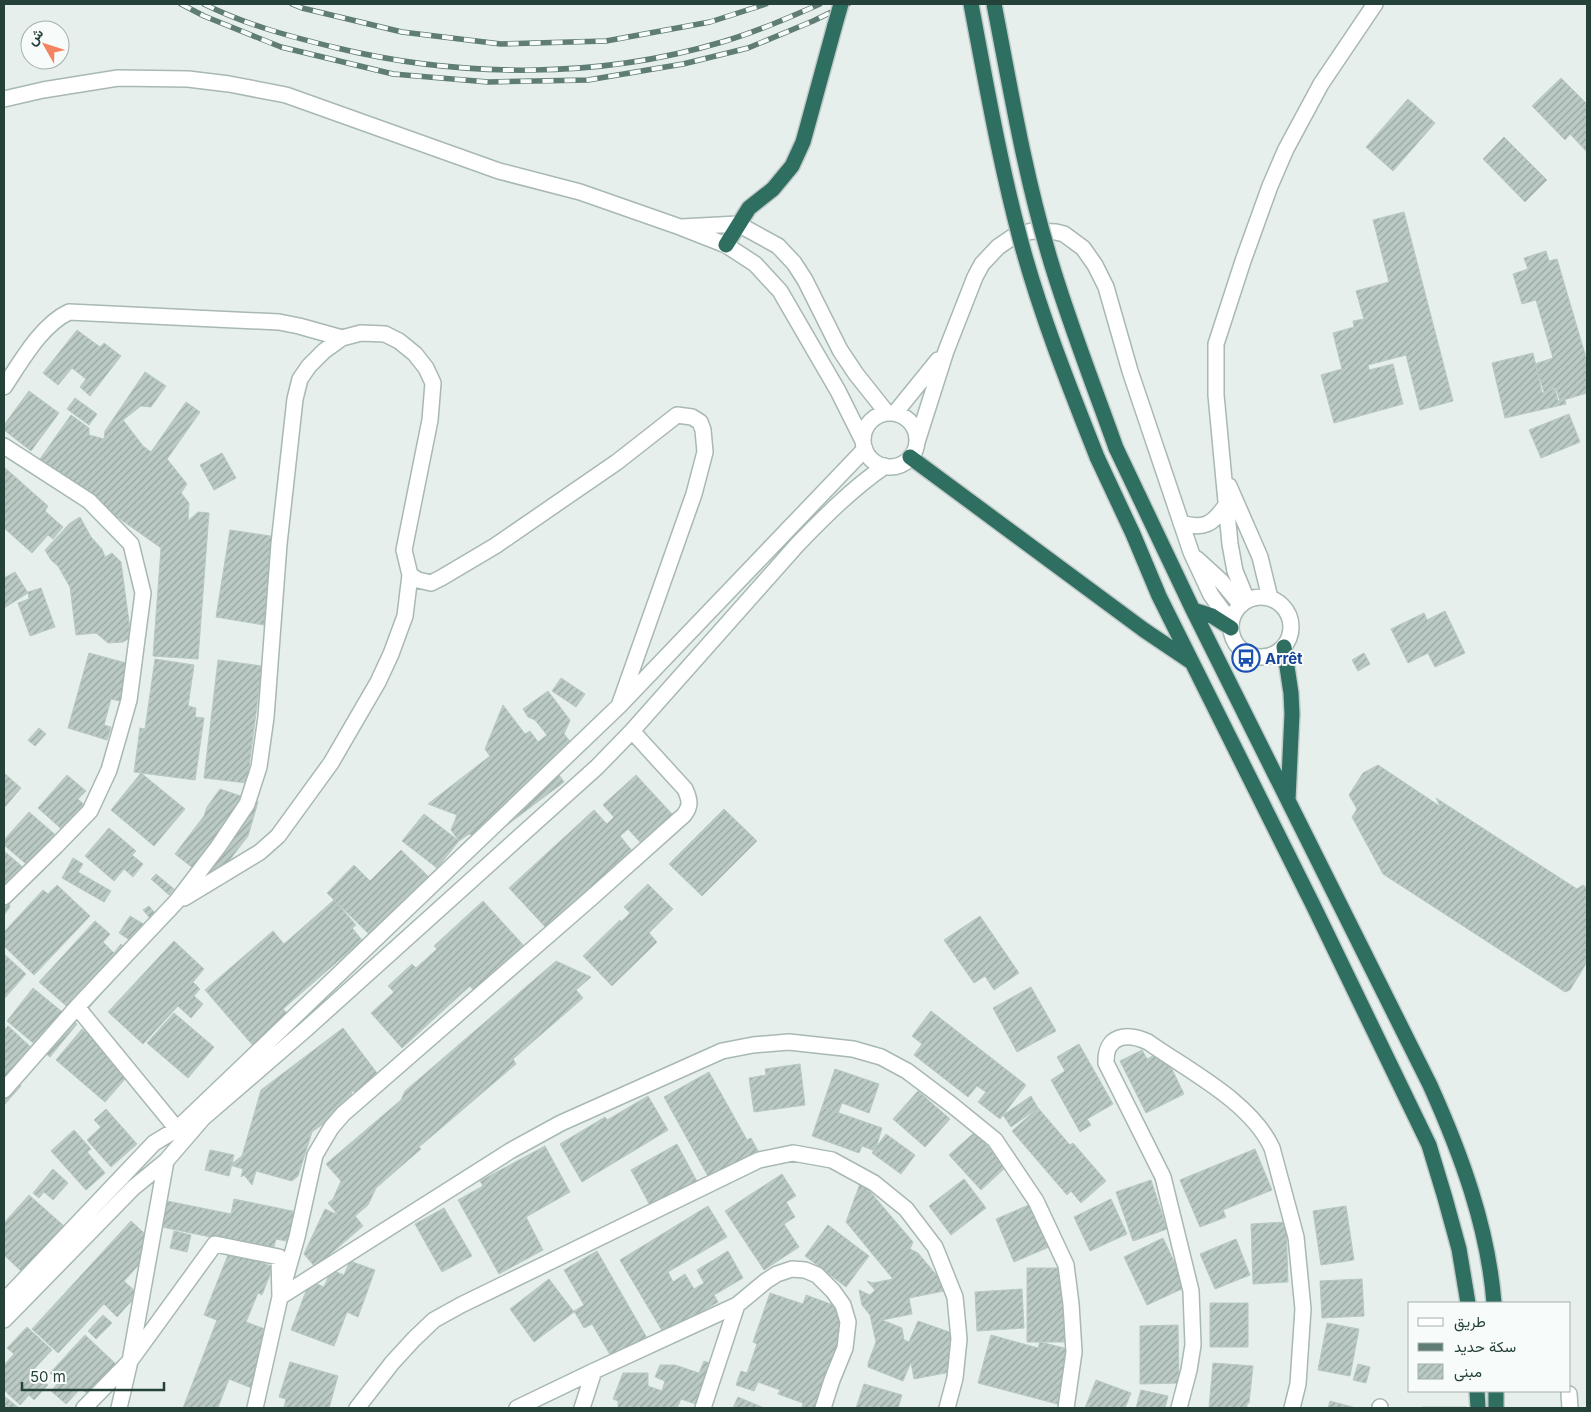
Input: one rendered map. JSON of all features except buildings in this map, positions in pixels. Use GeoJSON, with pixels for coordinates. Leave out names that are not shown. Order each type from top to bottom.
{"type":"FeatureCollection","features":[{"type":"Feature","properties":{"kind":"highway"},"geometry":{"type":"LineString","coordinates":[[726,245],[749,208],[780,181],[792,166],[808,124],[840,4]]}},
{"type":"Feature","properties":{"kind":"highway"},"geometry":{"type":"LineString","coordinates":[[971,4],[1007,185],[1021,243],[1043,318],[1097,457],[1134,534],[1159,596],[1314,907],[1429,1145],[1458,1249],[1468,1302]]}},
{"type":"Feature","properties":{"kind":"highway"},"geometry":{"type":"LineString","coordinates":[[994,4],[1031,185],[1048,252],[1116,448],[1193,610],[1430,1085],[1454,1138],[1484,1235],[1494,1302]]}},
{"type":"Feature","properties":{"kind":"highway"},"geometry":{"type":"LineString","coordinates":[[910,457],[1144,630],[1192,662]]}},
{"type":"Feature","properties":{"kind":"highway"},"geometry":{"type":"LineString","coordinates":[[1193,610],[1231,625]]}},
{"type":"Feature","properties":{"kind":"highway"},"geometry":{"type":"LineString","coordinates":[[1284,647],[1292,714],[1288,802]]}},
{"type":"Feature","properties":{"kind":"highway"},"geometry":{"type":"LineString","coordinates":[[1477,1392],[1478,1408]]}},
{"type":"Feature","properties":{"kind":"highway"},"geometry":{"type":"LineString","coordinates":[[1496,1392],[1496,1408]]}},
{"type":"Feature","properties":{"kind":"street"},"geometry":{"type":"LineString","coordinates":[[1244,602],[1235,571],[1226,505],[1215,372],[1216,344],[1223,318],[1266,195],[1286,149],[1321,84],[1374,4]]}},
{"type":"Feature","properties":{"kind":"street"},"geometry":{"type":"LineString","coordinates":[[4,99],[43,90],[118,78],[188,79],[229,84],[286,96],[499,171],[580,192],[726,245],[754,264],[780,291],[847,408],[872,460],[885,466],[899,465],[910,457],[915,450],[946,351],[974,277],[982,264],[998,248],[1014,236],[1032,231],[1064,234],[1084,248],[1106,287],[1130,371],[1191,552],[1210,596],[1231,625],[1233,638],[1238,647],[1251,656],[1266,657],[1276,654],[1284,647],[1291,634],[1291,619],[1286,610],[1279,602],[1270,598],[1258,597],[1244,602],[1235,613],[1231,625]]}},
{"type":"Feature","properties":{"kind":"street"},"geometry":{"type":"LineString","coordinates":[[680,227],[738,224],[770,241],[794,263],[809,288],[840,350],[856,374],[891,413],[909,420],[914,427],[917,442]]}},
{"type":"Feature","properties":{"kind":"street"},"geometry":{"type":"LineString","coordinates":[[4,387],[46,329],[58,317],[69,312],[279,322],[342,338]]}},
{"type":"Feature","properties":{"kind":"street"},"geometry":{"type":"LineString","coordinates":[[4,1090],[176,902],[218,847],[247,804],[259,767],[266,716],[279,544],[295,400],[300,379],[309,366],[324,351],[342,338],[361,333],[385,334],[399,341],[415,354],[426,368],[432,383],[430,420],[404,550],[410,575],[405,616],[378,682],[331,762],[278,836],[260,852],[176,902]]}},
{"type":"Feature","properties":{"kind":"street"},"geometry":{"type":"LineString","coordinates":[[4,1301],[154,1143],[177,1129],[619,706],[864,445],[864,433],[867,426],[879,415],[891,413],[946,351]]}},
{"type":"Feature","properties":{"kind":"street"},"geometry":{"type":"LineString","coordinates":[[410,575],[418,580],[431,583],[441,578],[495,546],[617,462],[677,415],[692,417],[700,422],[706,452],[694,494],[619,706]]}},
{"type":"Feature","properties":{"kind":"street"},"geometry":{"type":"LineString","coordinates":[[4,446],[89,501],[132,544],[143,593],[129,700],[109,770],[90,811],[4,897]]}},
{"type":"Feature","properties":{"kind":"street"},"geometry":{"type":"LineString","coordinates":[[4,1320],[133,1188],[166,1161],[203,1118],[305,1030],[597,767],[632,731],[797,545],[822,519],[885,466]]}},
{"type":"Feature","properties":{"kind":"street"},"geometry":{"type":"LineString","coordinates":[[1224,475],[1260,557],[1270,598]]}},
{"type":"Feature","properties":{"kind":"street"},"geometry":{"type":"LineString","coordinates":[[1181,523],[1194,527],[1204,526],[1213,521],[1226,505]]}},
{"type":"Feature","properties":{"kind":"street"},"geometry":{"type":"LineString","coordinates":[[1191,552],[1244,602]]}},
{"type":"Feature","properties":{"kind":"street"},"geometry":{"type":"LineString","coordinates":[[254,1408],[280,1297],[297,1237],[315,1155],[331,1128],[343,1114],[590,899],[684,815],[689,808],[690,799],[685,789],[632,731]]}},
{"type":"Feature","properties":{"kind":"street"},"geometry":{"type":"LineString","coordinates":[[77,1008],[177,1129]]}},
{"type":"Feature","properties":{"kind":"street"},"geometry":{"type":"LineString","coordinates":[[1179,1408],[1189,1370],[1193,1344],[1191,1291],[1163,1177],[1106,1063],[1109,1046],[1115,1040],[1126,1036],[1138,1037],[1148,1042],[1232,1099],[1266,1136],[1272,1148],[1296,1236],[1303,1309],[1298,1384],[1292,1408]]}},
{"type":"Feature","properties":{"kind":"street"},"geometry":{"type":"LineString","coordinates":[[280,1297],[518,1147],[561,1123],[722,1051],[753,1045],[789,1042],[853,1049],[882,1057],[906,1072],[952,1105],[995,1140],[1036,1201],[1066,1265],[1072,1304],[1074,1352],[1066,1408]]}},
{"type":"Feature","properties":{"kind":"street"},"geometry":{"type":"LineString","coordinates":[[356,1408],[392,1363],[434,1320],[672,1201],[759,1160],[793,1153],[832,1160],[874,1183],[906,1209],[935,1247],[955,1297],[959,1339],[955,1378],[947,1408]]}},
{"type":"Feature","properties":{"kind":"street"},"geometry":{"type":"LineString","coordinates":[[118,1408],[130,1361],[166,1161]]}},
{"type":"Feature","properties":{"kind":"street"},"geometry":{"type":"LineString","coordinates":[[84,1408],[130,1361],[215,1244],[279,1257],[280,1297]]}},
{"type":"Feature","properties":{"kind":"street"},"geometry":{"type":"LineString","coordinates":[[517,1408],[594,1370],[737,1305],[766,1281],[777,1274],[792,1269],[805,1270],[817,1275],[843,1304],[848,1322],[845,1348],[823,1408]]}},
{"type":"Feature","properties":{"kind":"street"},"geometry":{"type":"LineString","coordinates":[[704,1408],[737,1305]]}},
{"type":"Feature","properties":{"kind":"street"},"geometry":{"type":"LineString","coordinates":[[582,1408],[594,1370]]}},
{"type":"Feature","properties":{"kind":"railway"},"geometry":{"type":"LineString","coordinates":[[181,4],[204,16],[281,47],[393,74],[488,82],[588,80],[683,64],[748,48],[848,4]]}},
{"type":"Feature","properties":{"kind":"railway"},"geometry":{"type":"LineString","coordinates":[[204,4],[236,18],[286,35],[384,58],[432,65],[530,70],[579,68],[627,63],[675,54],[747,34],[820,4]]}},
{"type":"Feature","properties":{"kind":"railway"},"geometry":{"type":"LineString","coordinates":[[292,4],[402,32],[501,44],[606,41],[710,22],[766,4]]}},
{"type":"Feature","properties":{"kind":"place","name":"Arrêt"},"geometry":{"type":"Point","coordinates":[1246,658]}}]}
